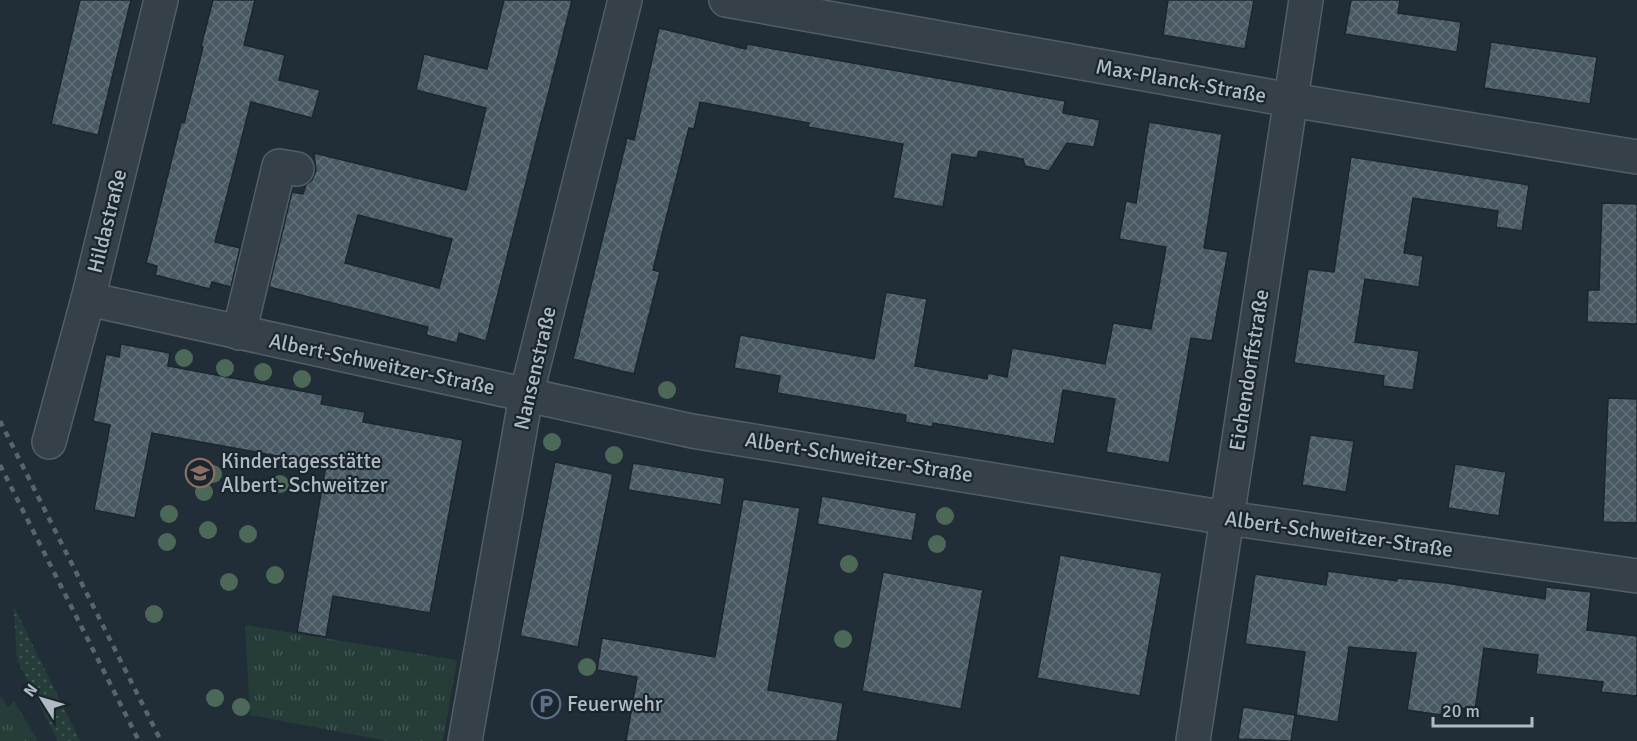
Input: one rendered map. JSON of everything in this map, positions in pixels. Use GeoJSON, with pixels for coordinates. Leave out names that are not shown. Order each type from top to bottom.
{"type":"FeatureCollection","features":[{"type":"Feature","properties":{"kind":"street","name":"Hildastraße"},"geometry":{"type":"LineString","coordinates":[[49,442],[88,299],[161,0]]}},
{"type":"Feature","properties":{"kind":"street","name":"Nansenstraße"},"geometry":{"type":"LineString","coordinates":[[465,741],[526,396],[625,0]]}},
{"type":"Feature","properties":{"kind":"street","name":"Max-Planck-Straße"},"geometry":{"type":"LineString","coordinates":[[726,0],[1291,100],[1637,157]]}},
{"type":"Feature","properties":{"kind":"street","name":"Eichendorffstraße"},"geometry":{"type":"LineString","coordinates":[[1193,741],[1306,0]]}},
{"type":"Feature","properties":{"kind":"street"},"geometry":{"type":"LineString","coordinates":[[239,333],[279,166],[297,169]]}},
{"type":"Feature","properties":{"kind":"street","name":"Albert-Schweitzer-Straße"},"geometry":{"type":"LineString","coordinates":[[88,299],[526,396],[692,430],[1227,519],[1637,576]]}},
{"type":"Feature","properties":{"kind":"green space"},"geometry":{"type":"Polygon","coordinates":[[[14,607],[80,741],[58,741],[17,660],[14,607]]]}},
{"type":"Feature","properties":{"kind":"green space"},"geometry":{"type":"Polygon","coordinates":[[[245,625],[457,660],[443,741],[388,741],[250,715],[245,625]]]}},
{"type":"Feature","properties":{"kind":"green space"},"geometry":{"type":"Polygon","coordinates":[[[0,695],[8,707],[14,701],[38,741],[0,741],[0,695]]]}},
{"type":"Feature","properties":{"kind":"building"},"geometry":{"type":"Polygon","coordinates":[[[80,0],[131,0],[98,135],[51,124],[80,0]]]}},
{"type":"Feature","properties":{"kind":"building"},"geometry":{"type":"Polygon","coordinates":[[[213,0],[255,0],[244,45],[285,55],[279,80],[320,90],[312,118],[251,102],[215,242],[240,248],[231,287],[212,282],[210,289],[155,275],[157,266],[146,263],[181,122],[184,123],[213,0]]]}},
{"type":"Feature","properties":{"kind":"building"},"geometry":{"type":"Polygon","coordinates":[[[504,0],[572,0],[486,341],[459,333],[457,343],[426,335],[428,327],[269,287],[292,192],[303,194],[306,185],[312,180],[316,171],[314,153],[466,190],[486,108],[416,90],[424,54],[487,69],[504,0]],[[358,215],[345,263],[439,288],[452,239],[358,215]]]}},
{"type":"Feature","properties":{"kind":"building"},"geometry":{"type":"Polygon","coordinates":[[[1168,0],[1254,0],[1245,49],[1163,35],[1168,0]]]}},
{"type":"Feature","properties":{"kind":"building"},"geometry":{"type":"Polygon","coordinates":[[[1351,0],[1400,0],[1398,13],[1461,22],[1457,52],[1345,34],[1351,0]]]}},
{"type":"Feature","properties":{"kind":"building"},"geometry":{"type":"Polygon","coordinates":[[[659,28],[746,49],[747,44],[1065,101],[1063,113],[1100,120],[1094,147],[1067,143],[1049,171],[1025,166],[1023,159],[979,151],[977,158],[952,154],[943,207],[893,198],[903,144],[808,127],[809,123],[700,102],[694,129],[689,128],[653,270],[660,272],[634,374],[573,359],[627,138],[634,140],[659,28]]]}},
{"type":"Feature","properties":{"kind":"building"},"geometry":{"type":"Polygon","coordinates":[[[1491,42],[1597,57],[1590,104],[1484,88],[1491,42]]]}},
{"type":"Feature","properties":{"kind":"building"},"geometry":{"type":"Polygon","coordinates":[[[1149,122],[1222,134],[1204,248],[1228,252],[1212,341],[1191,338],[1169,463],[1106,452],[1115,399],[1063,390],[1054,444],[933,423],[932,427],[905,422],[906,415],[777,393],[780,376],[734,368],[740,335],[874,359],[886,292],[927,299],[915,366],[987,379],[988,373],[1007,377],[1012,348],[1105,364],[1113,323],[1151,329],[1159,286],[1166,247],[1119,239],[1126,201],[1136,203],[1149,122]]]}},
{"type":"Feature","properties":{"kind":"building"},"geometry":{"type":"Polygon","coordinates":[[[1351,157],[1529,185],[1522,231],[1496,227],[1498,211],[1413,198],[1404,253],[1423,256],[1419,287],[1365,279],[1355,342],[1419,351],[1413,390],[1383,386],[1384,376],[1294,363],[1308,269],[1334,272],[1351,157]]]}},
{"type":"Feature","properties":{"kind":"building"},"geometry":{"type":"Polygon","coordinates":[[[1602,203],[1637,204],[1637,324],[1587,322],[1588,290],[1599,290],[1602,203]]]}},
{"type":"Feature","properties":{"kind":"building"},"geometry":{"type":"Polygon","coordinates":[[[121,344],[170,353],[168,366],[323,395],[321,404],[365,412],[363,422],[463,440],[430,613],[333,596],[326,637],[297,632],[326,465],[152,433],[135,518],[94,510],[110,425],[93,421],[106,354],[119,357],[121,344]]]}},
{"type":"Feature","properties":{"kind":"building"},"geometry":{"type":"Polygon","coordinates":[[[1608,398],[1637,399],[1637,523],[1603,522],[1608,398]]]}},
{"type":"Feature","properties":{"kind":"building"},"geometry":{"type":"Polygon","coordinates":[[[1310,435],[1354,441],[1346,492],[1302,485],[1310,435]]]}},
{"type":"Feature","properties":{"kind":"building"},"geometry":{"type":"Polygon","coordinates":[[[555,462],[613,474],[578,647],[520,636],[555,462]]]}},
{"type":"Feature","properties":{"kind":"building"},"geometry":{"type":"Polygon","coordinates":[[[633,463],[725,478],[721,505],[628,490],[633,463]]]}},
{"type":"Feature","properties":{"kind":"building"},"geometry":{"type":"Polygon","coordinates":[[[1455,464],[1506,472],[1499,516],[1448,508],[1455,464]]]}},
{"type":"Feature","properties":{"kind":"building"},"geometry":{"type":"Polygon","coordinates":[[[822,496],[917,513],[912,541],[817,524],[822,496]]]}},
{"type":"Feature","properties":{"kind":"building"},"geometry":{"type":"Polygon","coordinates":[[[743,499],[800,508],[768,690],[843,703],[837,741],[626,741],[637,677],[597,670],[602,638],[715,657],[743,499]]]}},
{"type":"Feature","properties":{"kind":"building"},"geometry":{"type":"Polygon","coordinates":[[[1060,555],[1162,573],[1140,696],[1037,678],[1060,555]]]}},
{"type":"Feature","properties":{"kind":"building"},"geometry":{"type":"Polygon","coordinates":[[[1328,571],[1397,581],[1397,578],[1446,583],[1545,599],[1546,587],[1591,592],[1587,630],[1637,636],[1637,696],[1601,692],[1603,682],[1536,674],[1538,655],[1484,648],[1475,710],[1443,705],[1441,715],[1407,710],[1416,653],[1349,647],[1338,722],[1296,715],[1305,652],[1245,644],[1255,574],[1326,585],[1328,571]]]}},
{"type":"Feature","properties":{"kind":"building"},"geometry":{"type":"Polygon","coordinates":[[[883,572],[983,590],[961,709],[862,691],[883,572]]]}},
{"type":"Feature","properties":{"kind":"building"},"geometry":{"type":"Polygon","coordinates":[[[1243,707],[1295,715],[1291,741],[1238,739],[1243,707]]]}},
{"type":"Feature","properties":{"kind":"railway"},"geometry":{"type":"LineString","coordinates":[[0,421],[161,741]]}},
{"type":"Feature","properties":{"kind":"railway"},"geometry":{"type":"LineString","coordinates":[[0,465],[139,741]]}},
{"type":"Feature","properties":{"kind":"place","name":"Kindertagesstätte Albert- Schweitzer"},"geometry":{"type":"Point","coordinates":[200,473]}},
{"type":"Feature","properties":{"kind":"place","name":"Feuerwehr"},"geometry":{"type":"Point","coordinates":[546,704]}}]}
